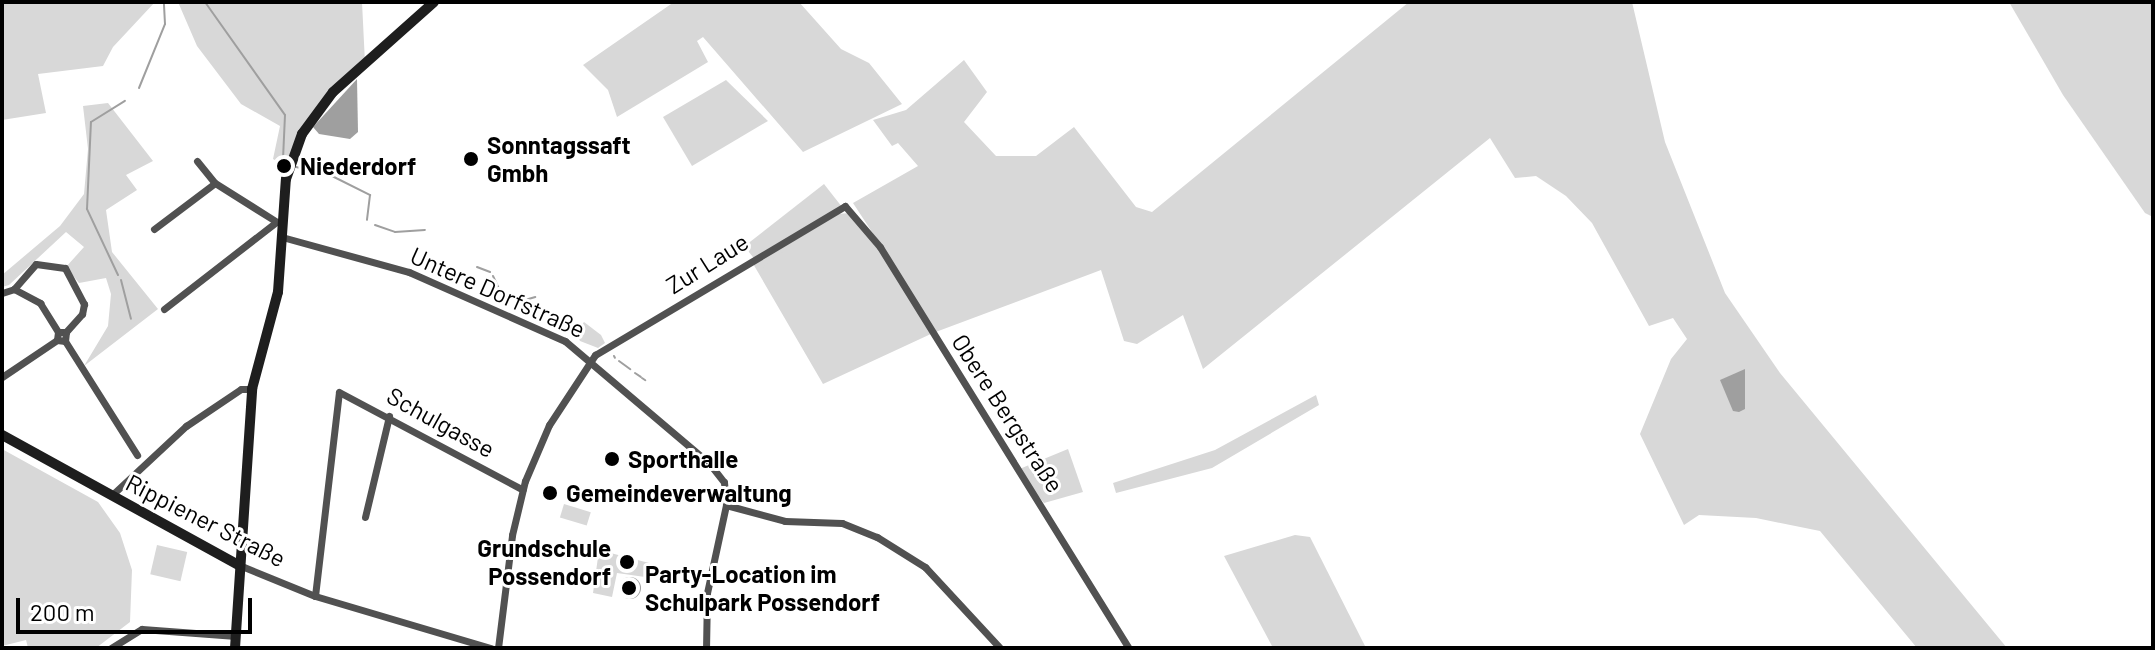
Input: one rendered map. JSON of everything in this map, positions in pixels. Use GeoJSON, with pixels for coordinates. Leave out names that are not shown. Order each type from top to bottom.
{"type":"FeatureCollection","features":[{"type":"Feature","properties":{"kind":"main road"},"geometry":{"type":"LineString","coordinates":[[235,642],[252,389],[278,292],[280,228],[286,179],[302,134],[333,92],[434,2]]}},
{"type":"Feature","properties":{"kind":"main road","name":"Rippiener Straße"},"geometry":{"type":"LineString","coordinates":[[2,435],[238,565]]}},
{"type":"Feature","properties":{"kind":"street","name":"Untere Dorfstraße"},"geometry":{"type":"LineString","coordinates":[[197,161],[215,183],[280,228],[409,272],[565,341],[593,360],[709,463],[724,482],[726,505]]}},
{"type":"Feature","properties":{"kind":"street"},"geometry":{"type":"LineString","coordinates":[[154,229],[215,183]]}},
{"type":"Feature","properties":{"kind":"street","name":"Zur Laue"},"geometry":{"type":"LineString","coordinates":[[593,360],[751,259],[845,206]]}},
{"type":"Feature","properties":{"kind":"street","name":"Obere Bergstraße"},"geometry":{"type":"LineString","coordinates":[[845,206],[880,247],[1129,648]]}},
{"type":"Feature","properties":{"kind":"street"},"geometry":{"type":"LineString","coordinates":[[164,309],[280,228]]}},
{"type":"Feature","properties":{"kind":"street"},"geometry":{"type":"LineString","coordinates":[[2,293],[14,289],[36,264],[65,268],[84,304],[61,336],[2,377]]}},
{"type":"Feature","properties":{"kind":"street"},"geometry":{"type":"LineString","coordinates":[[14,289],[40,303],[137,455]]}},
{"type":"Feature","properties":{"kind":"street"},"geometry":{"type":"LineString","coordinates":[[498,648],[523,490],[549,425],[593,360]]}},
{"type":"Feature","properties":{"kind":"street"},"geometry":{"type":"LineString","coordinates":[[113,494],[186,426],[241,389],[252,389]]}},
{"type":"Feature","properties":{"kind":"street","name":"Schulgasse"},"geometry":{"type":"LineString","coordinates":[[315,596],[339,392],[523,490]]}},
{"type":"Feature","properties":{"kind":"street"},"geometry":{"type":"LineString","coordinates":[[365,517],[389,416]]}},
{"type":"Feature","properties":{"kind":"street"},"geometry":{"type":"LineString","coordinates":[[706,648],[707,593],[726,505],[785,521],[842,523],[877,537],[925,567],[1000,648]]}},
{"type":"Feature","properties":{"kind":"street","name":"Rippiener Straße"},"geometry":{"type":"LineString","coordinates":[[238,565],[315,596],[491,648]]}},
{"type":"Feature","properties":{"kind":"street"},"geometry":{"type":"LineString","coordinates":[[115,647],[142,629],[235,642]]}},
{"type":"Feature","properties":{"kind":"shaded area"},"geometry":{"type":"Polygon","coordinates":[[[2,2],[155,2],[113,47],[103,66],[38,74],[46,113],[2,120],[2,2]]]}},
{"type":"Feature","properties":{"kind":"shaded area"},"geometry":{"type":"Polygon","coordinates":[[[178,2],[362,2],[365,63],[299,132],[285,166],[273,159],[280,126],[241,104],[197,46],[178,2]]]}},
{"type":"Feature","properties":{"kind":"shaded area"},"geometry":{"type":"Polygon","coordinates":[[[674,2],[799,2],[841,49],[869,63],[902,104],[803,152],[703,37],[697,41],[708,62],[617,117],[608,90],[583,65],[674,2]]]}},
{"type":"Feature","properties":{"kind":"shaded area"},"geometry":{"type":"Polygon","coordinates":[[[1409,2],[1632,2],[1665,142],[1725,293],[1780,373],[2007,648],[1917,648],[1820,531],[1756,518],[1699,515],[1684,525],[1640,434],[1671,359],[1687,339],[1673,318],[1649,326],[1592,223],[1566,196],[1536,176],[1515,178],[1490,138],[1203,369],[1183,315],[1137,344],[1124,341],[1101,270],[933,333],[823,384],[752,262],[838,214],[849,213],[908,287],[853,203],[918,166],[898,143],[892,146],[873,120],[906,110],[964,60],[987,92],[964,122],[996,156],[1036,156],[1074,127],[1136,207],[1152,212],[1409,2]]]}},
{"type":"Feature","properties":{"kind":"shaded area"},"geometry":{"type":"Polygon","coordinates":[[[2009,2],[2153,2],[2153,217],[2145,213],[2063,95],[2009,2]]]}},
{"type":"Feature","properties":{"kind":"shaded area"},"geometry":{"type":"Polygon","coordinates":[[[357,79],[358,132],[350,139],[319,134],[313,127],[357,79]]]}},
{"type":"Feature","properties":{"kind":"shaded area"},"geometry":{"type":"Polygon","coordinates":[[[726,80],[768,121],[692,166],[663,117],[726,80]]]}},
{"type":"Feature","properties":{"kind":"shaded area"},"geometry":{"type":"Polygon","coordinates":[[[108,103],[153,161],[126,175],[137,190],[106,210],[112,252],[158,309],[84,366],[108,326],[111,294],[106,278],[79,283],[66,267],[84,247],[66,232],[9,285],[2,287],[2,275],[60,226],[84,194],[88,149],[83,106],[108,103]]]}},
{"type":"Feature","properties":{"kind":"shaded area"},"geometry":{"type":"Polygon","coordinates":[[[824,184],[841,206],[762,268],[744,246],[824,184]]]}},
{"type":"Feature","properties":{"kind":"shaded area"},"geometry":{"type":"Polygon","coordinates":[[[584,322],[601,335],[605,343],[598,348],[580,341],[576,333],[584,322]]]}},
{"type":"Feature","properties":{"kind":"shaded area"},"geometry":{"type":"Polygon","coordinates":[[[1745,369],[1745,409],[1733,411],[1720,380],[1745,369]]]}},
{"type":"Feature","properties":{"kind":"shaded area"},"geometry":{"type":"Polygon","coordinates":[[[1316,395],[1319,405],[1212,468],[1116,493],[1113,483],[1215,450],[1316,395]]]}},
{"type":"Feature","properties":{"kind":"shaded area"},"geometry":{"type":"Polygon","coordinates":[[[2,449],[98,502],[120,533],[132,570],[130,622],[96,648],[28,648],[26,640],[2,646],[2,449]]]}},
{"type":"Feature","properties":{"kind":"shaded area"},"geometry":{"type":"Polygon","coordinates":[[[1068,449],[1083,492],[1044,503],[1017,470],[1068,449]]]}},
{"type":"Feature","properties":{"kind":"shaded area"},"geometry":{"type":"Polygon","coordinates":[[[564,504],[591,512],[587,526],[560,517],[564,504]]]}},
{"type":"Feature","properties":{"kind":"shaded area"},"geometry":{"type":"Polygon","coordinates":[[[1295,535],[1310,537],[1366,648],[1273,648],[1224,556],[1295,535]]]}},
{"type":"Feature","properties":{"kind":"shaded area"},"geometry":{"type":"Polygon","coordinates":[[[157,545],[187,552],[180,581],[150,574],[157,545]]]}},
{"type":"Feature","properties":{"kind":"shaded area"},"geometry":{"type":"Polygon","coordinates":[[[599,550],[653,564],[652,578],[617,573],[612,597],[593,593],[599,550]]]}},
{"type":"Feature","properties":{"kind":"shaded area","name":"Party-Location im Schulpark Possendorf"},"geometry":{"type":"Polygon","coordinates":[[[630,577],[641,588],[630,599],[619,588],[630,577]]]}},
{"type":"Feature","properties":{"kind":"waterway"},"geometry":{"type":"LineString","coordinates":[[139,88],[165,24],[164,2]]}},
{"type":"Feature","properties":{"kind":"waterway"},"geometry":{"type":"LineString","coordinates":[[205,2],[285,115],[283,159]]}},
{"type":"Feature","properties":{"kind":"waterway"},"geometry":{"type":"LineString","coordinates":[[118,275],[87,209],[91,122],[125,101]]}},
{"type":"Feature","properties":{"kind":"waterway"},"geometry":{"type":"LineString","coordinates":[[296,167],[330,175],[370,195],[367,220]]}},
{"type":"Feature","properties":{"kind":"waterway"},"geometry":{"type":"LineString","coordinates":[[375,225],[395,232],[425,230]]}},
{"type":"Feature","properties":{"kind":"waterway"},"geometry":{"type":"LineString","coordinates":[[477,267],[490,272]]}},
{"type":"Feature","properties":{"kind":"waterway"},"geometry":{"type":"LineString","coordinates":[[493,276],[502,295]]}},
{"type":"Feature","properties":{"kind":"waterway"},"geometry":{"type":"LineString","coordinates":[[121,280],[131,319]]}},
{"type":"Feature","properties":{"kind":"waterway"},"geometry":{"type":"LineString","coordinates":[[518,302],[535,297]]}},
{"type":"Feature","properties":{"kind":"waterway"},"geometry":{"type":"LineString","coordinates":[[619,361],[630,369]]}},
{"type":"Feature","properties":{"kind":"waterway"},"geometry":{"type":"LineString","coordinates":[[635,373],[641,377]]}},
{"type":"Feature","properties":{"kind":"place","name":"Sonntagssaft Gmbh"},"geometry":{"type":"Point","coordinates":[471,159]}},
{"type":"Feature","properties":{"kind":"place","name":"Niederdorf"},"geometry":{"type":"Point","coordinates":[284,166]}},
{"type":"Feature","properties":{"kind":"place","name":"Sporthalle"},"geometry":{"type":"Point","coordinates":[612,459]}},
{"type":"Feature","properties":{"kind":"place","name":"Gemeindeverwaltung"},"geometry":{"type":"Point","coordinates":[550,493]}},
{"type":"Feature","properties":{"kind":"place","name":"Grundschule Possendorf"},"geometry":{"type":"Point","coordinates":[627,562]}},
{"type":"Feature","properties":{"kind":"place","name":"Party-Location im Schulpark Possendorf"},"geometry":{"type":"Point","coordinates":[629,588]}}]}
